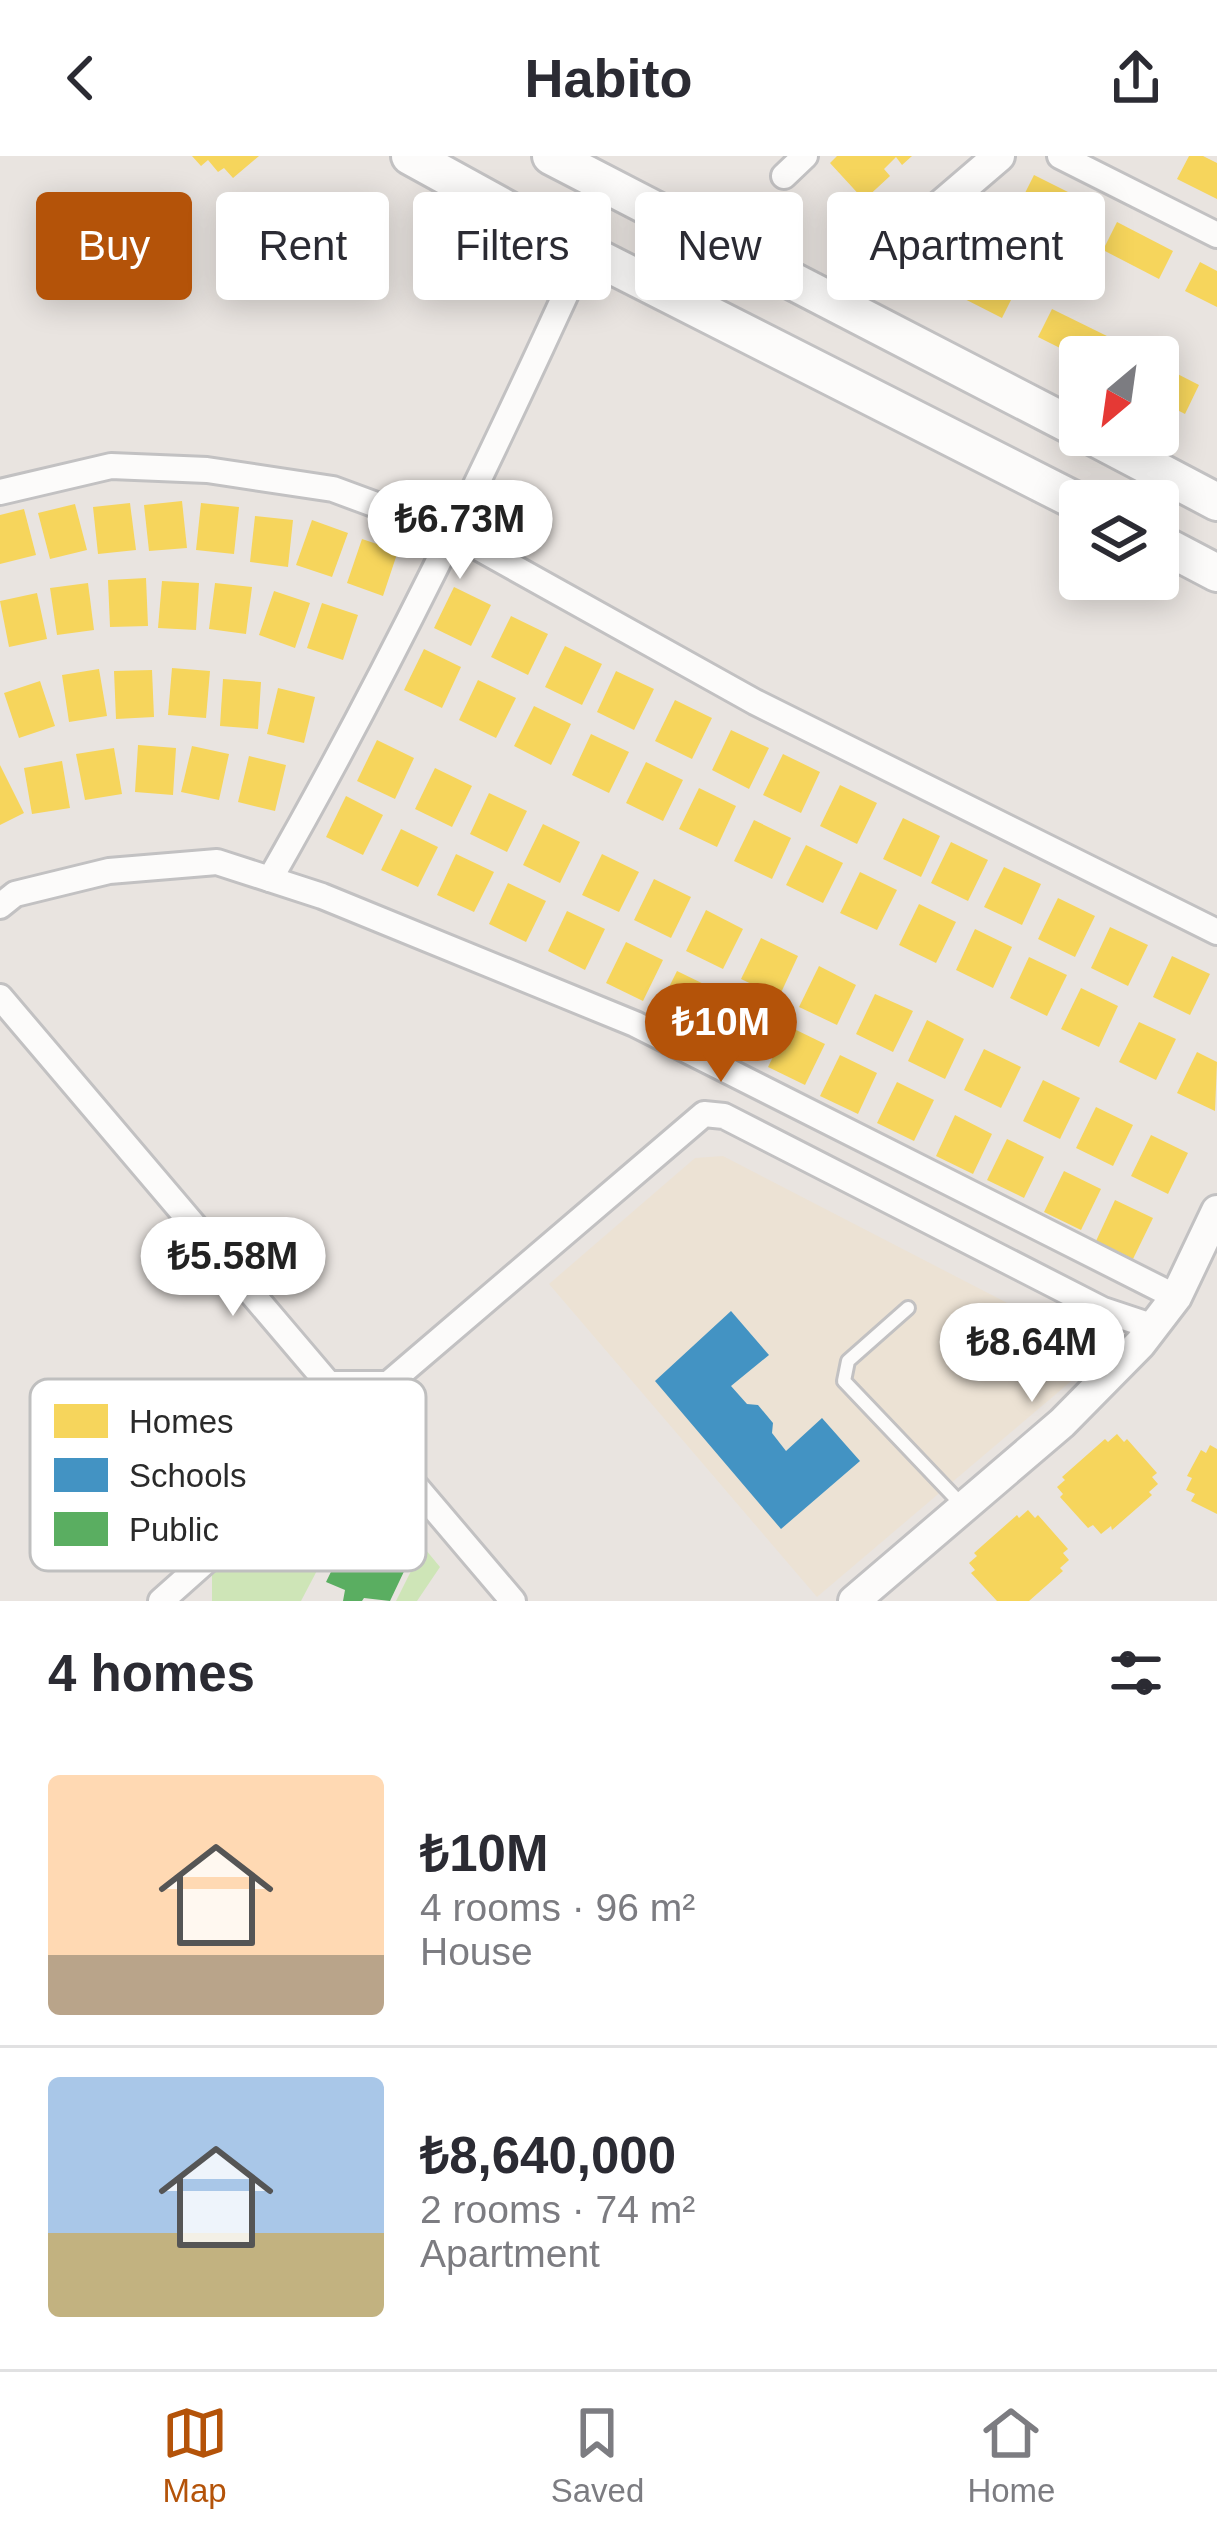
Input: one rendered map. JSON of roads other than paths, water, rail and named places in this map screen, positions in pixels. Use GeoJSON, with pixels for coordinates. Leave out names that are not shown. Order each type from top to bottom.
{"type":"FeatureCollection","features":[{"type":"Feature","properties":{"kind":"main road"},"geometry":{"type":"LineString","coordinates":[[410,156],[476,192]]}},
{"type":"Feature","properties":{"kind":"main road"},"geometry":{"type":"LineString","coordinates":[[551,156],[596,165],[827,298]]}},
{"type":"Feature","properties":{"kind":"main road"},"geometry":{"type":"LineString","coordinates":[[611,265],[1059,492]]}},
{"type":"Feature","properties":{"kind":"main road"},"geometry":{"type":"LineString","coordinates":[[831,300],[1059,419]]}},
{"type":"Feature","properties":{"kind":"main road"},"geometry":{"type":"LineString","coordinates":[[1130,456],[1217,502]]}},
{"type":"Feature","properties":{"kind":"main road"},"geometry":{"type":"LineString","coordinates":[[1179,553],[1217,573]]}},
{"type":"Feature","properties":{"kind":"street"},"geometry":{"type":"LineString","coordinates":[[784,176],[805,156]]}},
{"type":"Feature","properties":{"kind":"street"},"geometry":{"type":"LineString","coordinates":[[957,192],[999,156]]}},
{"type":"Feature","properties":{"kind":"street"},"geometry":{"type":"LineString","coordinates":[[1060,156],[1217,235]]}},
{"type":"Feature","properties":{"kind":"street"},"geometry":{"type":"LineString","coordinates":[[270,879],[452,533],[562,300]]}},
{"type":"Feature","properties":{"kind":"street"},"geometry":{"type":"LineString","coordinates":[[0,492],[111,466],[207,470],[333,489],[452,533],[755,702],[1217,932]]}},
{"type":"Feature","properties":{"kind":"street"},"geometry":{"type":"LineString","coordinates":[[0,906],[15,894],[109,872],[217,862],[322,896],[634,1024],[1176,1297]]}},
{"type":"Feature","properties":{"kind":"street"},"geometry":{"type":"LineString","coordinates":[[0,997],[324,1379]]}},
{"type":"Feature","properties":{"kind":"street"},"geometry":{"type":"LineString","coordinates":[[394,1379],[704,1114],[724,1116],[1103,1310],[1154,1327]]}},
{"type":"Feature","properties":{"kind":"street"},"geometry":{"type":"LineString","coordinates":[[854,1601],[1062,1423],[1154,1327],[1176,1297],[1217,1211]]}},
{"type":"Feature","properties":{"kind":"street"},"geometry":{"type":"LineString","coordinates":[[426,1499],[513,1601]]}},
{"type":"Feature","properties":{"kind":"street"},"geometry":{"type":"LineString","coordinates":[[160,1601],[194,1571]]}},
{"type":"Feature","properties":{"kind":"lane"},"geometry":{"type":"LineString","coordinates":[[908,1308],[848,1361],[844,1382],[964,1507]]}}]}
